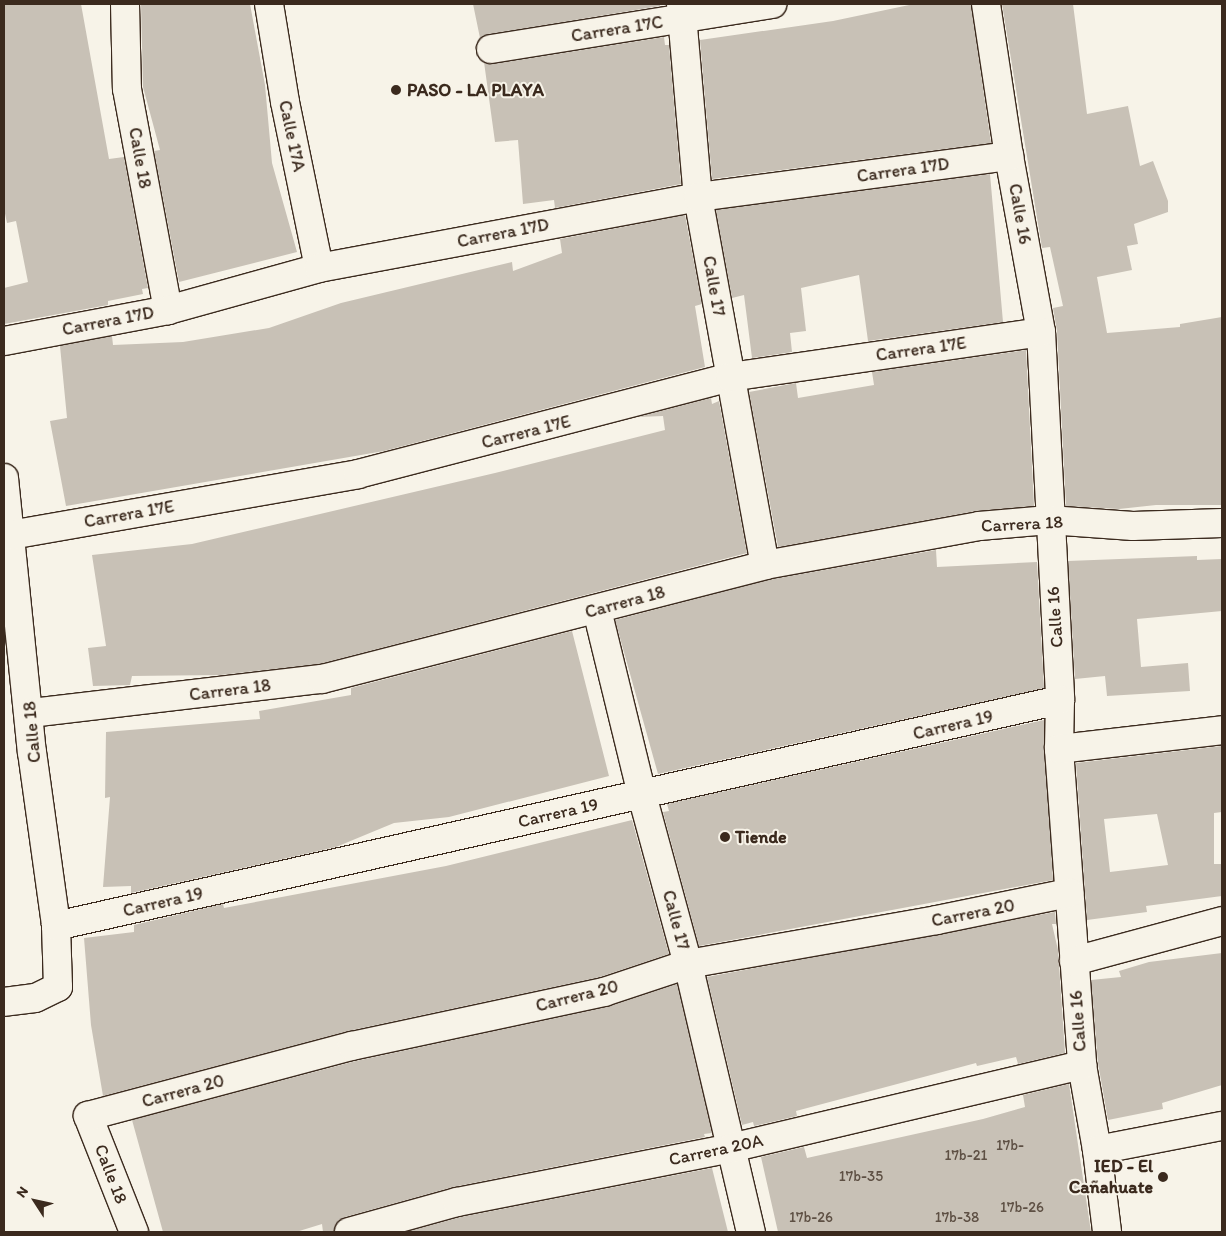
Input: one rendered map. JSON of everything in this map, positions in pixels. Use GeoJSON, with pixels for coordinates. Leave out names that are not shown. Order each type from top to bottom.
{"type":"FeatureCollection","features":[{"type":"Feature","properties":{"kind":"street","name":"Calle 18"},"geometry":{"type":"LineString","coordinates":[[125,4],[127,89],[168,310]]}},
{"type":"Feature","properties":{"kind":"street","name":"Calle 17A"},"geometry":{"type":"LineString","coordinates":[[269,4],[284,102],[319,268]]}},
{"type":"Feature","properties":{"kind":"street","name":"Carrera 17C"},"geometry":{"type":"LineString","coordinates":[[491,49],[681,11],[772,4]]}},
{"type":"Feature","properties":{"kind":"street","name":"Calle 16"},"geometry":{"type":"LineString","coordinates":[[986,4],[1009,156],[1041,332],[1047,417],[1049,520],[1060,700],[1059,749],[1074,961],[1082,1065],[1097,1150],[1107,1232]]}},
{"type":"Feature","properties":{"kind":"street","name":"Calle 17"},"geometry":{"type":"LineString","coordinates":[[681,11],[698,197],[765,565]]}},
{"type":"Feature","properties":{"kind":"street","name":"Carrera 17D"},"geometry":{"type":"LineString","coordinates":[[4,341],[168,310],[319,268],[698,197],[1009,156]]}},
{"type":"Feature","properties":{"kind":"street","name":"Carrera 17E"},"geometry":{"type":"LineString","coordinates":[[10,535],[358,474],[730,377],[1041,332]]}},
{"type":"Feature","properties":{"kind":"street","name":"Calle 18"},"geometry":{"type":"LineString","coordinates":[[4,478],[10,535],[12,640],[31,713],[32,752],[56,926],[58,987],[35,998],[4,1002]]}},
{"type":"Feature","properties":{"kind":"street","name":"Carrera 18"},"geometry":{"type":"LineString","coordinates":[[31,713],[322,679],[597,610],[765,565],[979,526],[1049,520],[1133,526],[1222,523]]}},
{"type":"Feature","properties":{"kind":"street","name":"Calle 17"},"geometry":{"type":"LineString","coordinates":[[597,610],[642,794],[688,964],[751,1232]]}},
{"type":"Feature","properties":{"kind":"street","name":"Carrera 19"},"geometry":{"type":"LineString","coordinates":[[56,926],[1060,700]]}},
{"type":"Feature","properties":{"kind":"street"},"geometry":{"type":"LineString","coordinates":[[1059,749],[1222,730]]}},
{"type":"Feature","properties":{"kind":"street","name":"Carrera 20"},"geometry":{"type":"LineString","coordinates":[[88,1116],[352,1046],[604,992],[688,964],[937,920],[1070,893]]}},
{"type":"Feature","properties":{"kind":"street"},"geometry":{"type":"LineString","coordinates":[[1074,961],[1222,921]]}},
{"type":"Feature","properties":{"kind":"street","name":"Carrera 20A"},"geometry":{"type":"LineString","coordinates":[[349,1232],[457,1202],[731,1148],[1082,1065]]}},
{"type":"Feature","properties":{"kind":"street","name":"Calle 18"},"geometry":{"type":"LineString","coordinates":[[88,1116],[134,1232]]}},
{"type":"Feature","properties":{"kind":"street"},"geometry":{"type":"LineString","coordinates":[[1097,1150],[1222,1126]]}},
{"type":"Feature","properties":{"kind":"building"},"geometry":{"type":"Polygon","coordinates":[[[4,4],[81,4],[109,159],[124,157],[148,288],[142,289],[143,294],[108,301],[108,305],[4,324],[4,288],[28,282],[16,221],[7,223],[4,209],[4,4]]]}},
{"type":"Feature","properties":{"kind":"building"},"geometry":{"type":"Polygon","coordinates":[[[141,4],[250,4],[265,85],[272,163],[297,252],[179,282],[154,151],[160,150],[143,87],[141,4]]]}},
{"type":"Feature","properties":{"kind":"building"},"geometry":{"type":"Polygon","coordinates":[[[473,4],[660,4],[660,6],[489,34],[480,38],[473,4]]]}},
{"type":"Feature","properties":{"kind":"building"},"geometry":{"type":"Polygon","coordinates":[[[914,4],[971,4],[991,143],[712,179],[700,40],[833,21],[914,4]]]}},
{"type":"Feature","properties":{"kind":"building"},"geometry":{"type":"Polygon","coordinates":[[[1002,4],[1073,4],[1087,114],[1128,106],[1140,166],[1153,161],[1168,201],[1168,212],[1134,224],[1138,244],[1127,246],[1132,270],[1097,277],[1107,333],[1180,327],[1180,324],[1222,317],[1222,505],[1156,505],[1119,509],[1066,506],[1057,331],[1053,308],[1063,306],[1050,247],[1042,248],[1002,4]]]}},
{"type":"Feature","properties":{"kind":"building"},"geometry":{"type":"Polygon","coordinates":[[[664,37],[665,45],[669,45],[681,184],[555,208],[554,200],[523,204],[518,140],[495,142],[484,62],[493,64],[664,37]]]}},
{"type":"Feature","properties":{"kind":"building"},"geometry":{"type":"Polygon","coordinates":[[[990,174],[1003,322],[868,341],[859,275],[801,288],[806,331],[790,333],[792,352],[752,358],[744,295],[732,298],[716,210],[990,174]]]}},
{"type":"Feature","properties":{"kind":"building"},"geometry":{"type":"Polygon","coordinates":[[[685,215],[702,304],[695,306],[705,367],[384,451],[66,506],[50,421],[67,418],[60,346],[112,336],[113,345],[183,342],[269,328],[341,303],[512,262],[513,271],[562,253],[560,239],[685,215]]]}},
{"type":"Feature","properties":{"kind":"building"},"geometry":{"type":"Polygon","coordinates":[[[1026,350],[1034,506],[976,511],[778,547],[749,392],[796,383],[798,398],[874,385],[872,372],[1026,350]]]}},
{"type":"Feature","properties":{"kind":"building"},"geometry":{"type":"Polygon","coordinates":[[[711,398],[712,404],[719,401],[747,553],[319,664],[220,675],[132,676],[130,685],[93,686],[88,648],[106,646],[92,555],[192,544],[495,473],[665,430],[663,416],[638,417],[711,398]]]}},
{"type":"Feature","properties":{"kind":"building"},"geometry":{"type":"Polygon","coordinates":[[[936,550],[937,567],[1037,562],[1044,688],[658,774],[615,620],[768,580],[936,550]]]}},
{"type":"Feature","properties":{"kind":"building"},"geometry":{"type":"Polygon","coordinates":[[[1197,556],[1197,560],[1222,559],[1222,611],[1137,619],[1141,667],[1188,663],[1190,691],[1107,696],[1105,676],[1075,679],[1068,561],[1197,556]]]}},
{"type":"Feature","properties":{"kind":"building"},"geometry":{"type":"Polygon","coordinates":[[[572,631],[609,776],[449,817],[394,823],[336,847],[131,893],[131,886],[103,887],[110,797],[105,798],[106,732],[260,719],[259,711],[351,695],[351,688],[572,631]]]}},
{"type":"Feature","properties":{"kind":"building"},"geometry":{"type":"Polygon","coordinates":[[[1044,720],[1053,880],[699,946],[663,812],[669,811],[667,804],[1044,720]]]}},
{"type":"Feature","properties":{"kind":"building"},"geometry":{"type":"Polygon","coordinates":[[[1222,746],[1222,812],[1214,813],[1214,864],[1222,864],[1222,896],[1146,906],[1147,912],[1087,920],[1076,763],[1222,746]],[[1157,814],[1104,819],[1110,872],[1168,865],[1157,814]]]}},
{"type":"Feature","properties":{"kind":"building"},"geometry":{"type":"Polygon","coordinates":[[[632,820],[669,954],[600,977],[348,1031],[103,1096],[91,1025],[84,938],[134,932],[134,925],[223,904],[224,908],[446,866],[632,820]]]}},
{"type":"Feature","properties":{"kind":"building"},"geometry":{"type":"Polygon","coordinates":[[[1055,912],[1056,924],[1052,924],[1058,950],[1065,1053],[1018,1064],[1016,1057],[977,1066],[976,1063],[796,1111],[797,1116],[754,1126],[753,1122],[742,1125],[707,977],[1055,912]]]}},
{"type":"Feature","properties":{"kind":"building"},"geometry":{"type":"Polygon","coordinates":[[[1222,953],[1222,1085],[1162,1103],[1163,1109],[1108,1120],[1098,1063],[1091,980],[1121,977],[1119,971],[1149,962],[1222,953]]]}},
{"type":"Feature","properties":{"kind":"building"},"geometry":{"type":"Polygon","coordinates":[[[677,984],[712,1133],[704,1134],[705,1137],[453,1187],[345,1217],[338,1221],[334,1232],[323,1232],[322,1224],[296,1232],[163,1232],[132,1120],[356,1061],[607,1007],[677,984]]]}},
{"type":"Feature","properties":{"kind":"building"},"geometry":{"type":"Polygon","coordinates":[[[1069,1084],[1091,1232],[778,1232],[761,1157],[804,1147],[807,1158],[983,1119],[1025,1107],[1023,1095],[1069,1084]]]}},
{"type":"Feature","properties":{"kind":"building"},"geometry":{"type":"Polygon","coordinates":[[[712,1168],[728,1232],[406,1232],[461,1217],[712,1168]]]}},
{"type":"Feature","properties":{"kind":"place","name":"PASO - LA PLAYA"},"geometry":{"type":"Point","coordinates":[396,90]}},
{"type":"Feature","properties":{"kind":"place","name":"Tiende"},"geometry":{"type":"Point","coordinates":[725,837]}},
{"type":"Feature","properties":{"kind":"place","name":"IED - El Cañahuate"},"geometry":{"type":"Point","coordinates":[1163,1177]}}]}
